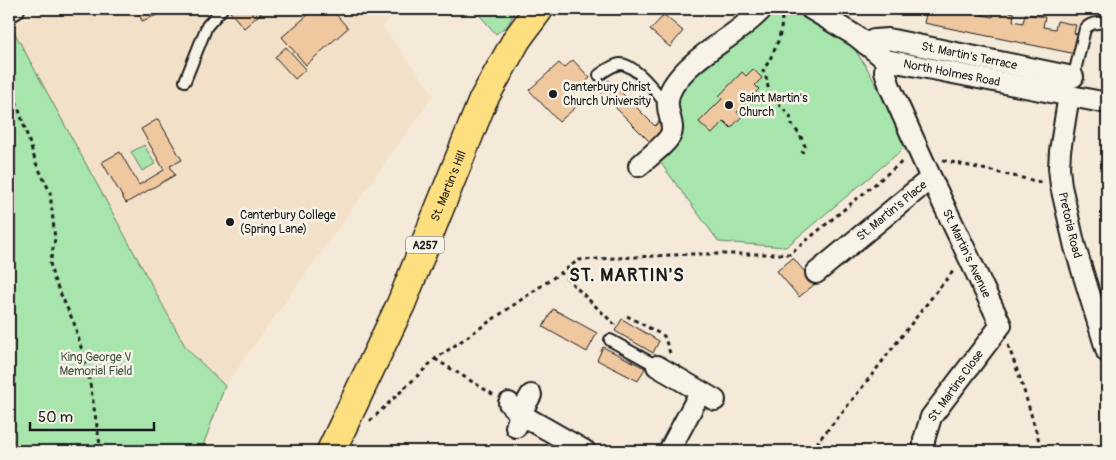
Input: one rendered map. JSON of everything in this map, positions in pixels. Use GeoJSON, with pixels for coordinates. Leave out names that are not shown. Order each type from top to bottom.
{"type":"FeatureCollection","features":[{"type":"Feature","properties":{"kind":"main road","name":"St. Martin's Hill"},"geometry":{"type":"LineString","coordinates":[[331,451],[401,304],[483,100],[517,39],[539,9]]}},
{"type":"Feature","properties":{"kind":"street"},"geometry":{"type":"LineString","coordinates":[[9,11],[14,9]]}},
{"type":"Feature","properties":{"kind":"street"},"geometry":{"type":"LineString","coordinates":[[639,166],[672,134],[667,106],[673,86],[683,73],[715,46],[754,18],[762,9]]}},
{"type":"Feature","properties":{"kind":"street","name":"North Holmes Road"},"geometry":{"type":"LineString","coordinates":[[811,9],[866,44],[886,60],[1071,86],[1107,103]]}},
{"type":"Feature","properties":{"kind":"street","name":"St. Martin's Terrace"},"geometry":{"type":"LineString","coordinates":[[866,44],[874,40],[888,39],[1071,86]]}},
{"type":"Feature","properties":{"kind":"street","name":"St. Martin's Avenue"},"geometry":{"type":"LineString","coordinates":[[886,60],[887,78],[919,152],[966,255],[1001,325]]}},
{"type":"Feature","properties":{"kind":"street","name":"Pretoria Road"},"geometry":{"type":"LineString","coordinates":[[1071,86],[1060,151],[1061,186],[1075,247],[1107,352]]}},
{"type":"Feature","properties":{"kind":"street","name":"St. Martin's Place"},"geometry":{"type":"LineString","coordinates":[[816,273],[857,248],[931,178]]}},
{"type":"Feature","properties":{"kind":"street","name":"St. Martins Close"},"geometry":{"type":"LineString","coordinates":[[924,451],[926,427],[931,417],[1001,325]]}},
{"type":"Feature","properties":{"kind":"street"},"geometry":{"type":"LineString","coordinates":[[665,371],[708,396],[669,451]]}},
{"type":"Feature","properties":{"kind":"street"},"geometry":{"type":"LineString","coordinates":[[531,395],[515,415],[585,451]]}},
{"type":"Feature","properties":{"kind":"lane"},"geometry":{"type":"LineString","coordinates":[[184,81],[207,26],[222,9]]}},
{"type":"Feature","properties":{"kind":"lane"},"geometry":{"type":"LineString","coordinates":[[1071,86],[1085,29],[1093,23],[1107,22]]}},
{"type":"Feature","properties":{"kind":"lane"},"geometry":{"type":"LineString","coordinates":[[599,75],[610,67],[620,64],[630,67],[640,74],[667,106]]}},
{"type":"Feature","properties":{"kind":"lane"},"geometry":{"type":"LineString","coordinates":[[610,340],[665,371]]}},
{"type":"Feature","properties":{"kind":"path"},"geometry":{"type":"LineString","coordinates":[[781,9],[780,38],[774,54],[763,71],[770,97],[790,116],[792,125],[800,135],[805,146],[802,153]]}},
{"type":"Feature","properties":{"kind":"path"},"geometry":{"type":"LineString","coordinates":[[9,79],[36,164],[50,192],[55,239],[50,264],[53,277],[74,324],[88,372],[101,451]]}},
{"type":"Feature","properties":{"kind":"path"},"geometry":{"type":"LineString","coordinates":[[363,428],[435,359],[579,260],[691,254],[790,254],[919,152],[1061,186]]}},
{"type":"Feature","properties":{"kind":"path"},"geometry":{"type":"LineString","coordinates":[[824,451],[818,441],[839,418],[927,302],[966,255]]}},
{"type":"Feature","properties":{"kind":"path"},"geometry":{"type":"LineString","coordinates":[[560,272],[614,324],[610,340]]}},
{"type":"Feature","properties":{"kind":"path"},"geometry":{"type":"LineString","coordinates":[[627,316],[664,336],[674,365],[665,371]]}},
{"type":"Feature","properties":{"kind":"path"},"geometry":{"type":"LineString","coordinates":[[1001,325],[1022,384],[1042,451]]}},
{"type":"Feature","properties":{"kind":"path"},"geometry":{"type":"LineString","coordinates":[[435,359],[515,415]]}},
{"type":"Feature","properties":{"kind":"shaded area","name":"Canterbury College (Spring Lane)"},"geometry":{"type":"Polygon","coordinates":[[[53,9],[400,9],[382,26],[434,95],[225,386],[186,348],[11,26],[53,9]]]}},
{"type":"Feature","properties":{"kind":"shaded area"},"geometry":{"type":"Polygon","coordinates":[[[1021,9],[1107,9],[1107,34],[1021,9]]]}},
{"type":"Feature","properties":{"kind":"green space"},"geometry":{"type":"Polygon","coordinates":[[[474,9],[516,9],[508,25],[496,34],[474,9]]]}},
{"type":"Feature","properties":{"kind":"green space"},"geometry":{"type":"Polygon","coordinates":[[[774,9],[800,9],[855,50],[867,68],[908,145],[786,247],[719,242],[654,154],[684,129],[678,111],[677,99],[689,80],[713,59],[761,23],[774,9]]]}},
{"type":"Feature","properties":{"kind":"green space","name":"King George V Memorial Field"},"geometry":{"type":"Polygon","coordinates":[[[11,26],[186,348],[225,386],[201,451],[9,451],[9,27],[11,26]]]}},
{"type":"Feature","properties":{"kind":"green space"},"geometry":{"type":"Polygon","coordinates":[[[144,145],[155,164],[142,171],[131,152],[144,145]]]}},
{"type":"Feature","properties":{"kind":"building"},"geometry":{"type":"Polygon","coordinates":[[[137,9],[160,9],[162,13],[142,21],[137,9]]]}},
{"type":"Feature","properties":{"kind":"building"},"geometry":{"type":"Polygon","coordinates":[[[234,9],[266,9],[244,28],[230,12],[234,9]]]}},
{"type":"Feature","properties":{"kind":"building"},"geometry":{"type":"Polygon","coordinates":[[[315,9],[331,9],[348,28],[306,65],[282,37],[315,9]]]}},
{"type":"Feature","properties":{"kind":"building"},"geometry":{"type":"Polygon","coordinates":[[[927,9],[962,11],[963,9],[983,9],[982,15],[993,17],[995,9],[1014,13],[1013,21],[1023,23],[1025,14],[1045,17],[1043,27],[1055,29],[1057,21],[1076,25],[1074,33],[1079,35],[1076,54],[924,23],[927,9]]]}},
{"type":"Feature","properties":{"kind":"building"},"geometry":{"type":"Polygon","coordinates":[[[664,15],[683,31],[670,47],[650,30],[664,15]]]}},
{"type":"Feature","properties":{"kind":"building"},"geometry":{"type":"Polygon","coordinates":[[[286,47],[306,69],[295,79],[275,57],[286,47]]]}},
{"type":"Feature","properties":{"kind":"building","name":"Canterbury Christ Church University"},"geometry":{"type":"Polygon","coordinates":[[[573,60],[590,78],[568,98],[576,107],[559,122],[529,90],[559,63],[564,68],[573,60]]]}},
{"type":"Feature","properties":{"kind":"building","name":"Saint Martin's Church"},"geometry":{"type":"Polygon","coordinates":[[[753,69],[762,78],[755,85],[759,89],[737,112],[742,116],[731,128],[724,121],[712,134],[699,122],[722,99],[719,96],[742,72],[746,76],[753,69]]]}},
{"type":"Feature","properties":{"kind":"building"},"geometry":{"type":"Polygon","coordinates":[[[609,80],[655,126],[660,120],[671,131],[654,146],[599,91],[609,80]]]}},
{"type":"Feature","properties":{"kind":"building"},"geometry":{"type":"Polygon","coordinates":[[[158,119],[182,160],[170,166],[175,175],[126,203],[102,162],[120,152],[139,185],[164,170],[141,129],[158,119]]]}},
{"type":"Feature","properties":{"kind":"building"},"geometry":{"type":"Polygon","coordinates":[[[793,258],[815,284],[799,297],[777,271],[793,258]]]}},
{"type":"Feature","properties":{"kind":"building"},"geometry":{"type":"Polygon","coordinates":[[[553,309],[597,333],[587,352],[543,327],[553,309]]]}},
{"type":"Feature","properties":{"kind":"building"},"geometry":{"type":"Polygon","coordinates":[[[622,319],[659,341],[653,353],[615,331],[622,319]]]}},
{"type":"Feature","properties":{"kind":"building"},"geometry":{"type":"Polygon","coordinates":[[[603,347],[645,368],[638,381],[597,360],[603,347]]]}},
{"type":"Feature","properties":{"kind":"place","name":"Canterbury Christ Church University"},"geometry":{"type":"Point","coordinates":[553,94]}},
{"type":"Feature","properties":{"kind":"place","name":"Saint Martin's Church"},"geometry":{"type":"Point","coordinates":[729,105]}},
{"type":"Feature","properties":{"kind":"place","name":"Canterbury College (Spring Lane)"},"geometry":{"type":"Point","coordinates":[230,222]}},
{"type":"Feature","properties":{"kind":"district","name":"ST. MARTIN'S"},"geometry":{"type":"Point","coordinates":[627,275]}}]}
